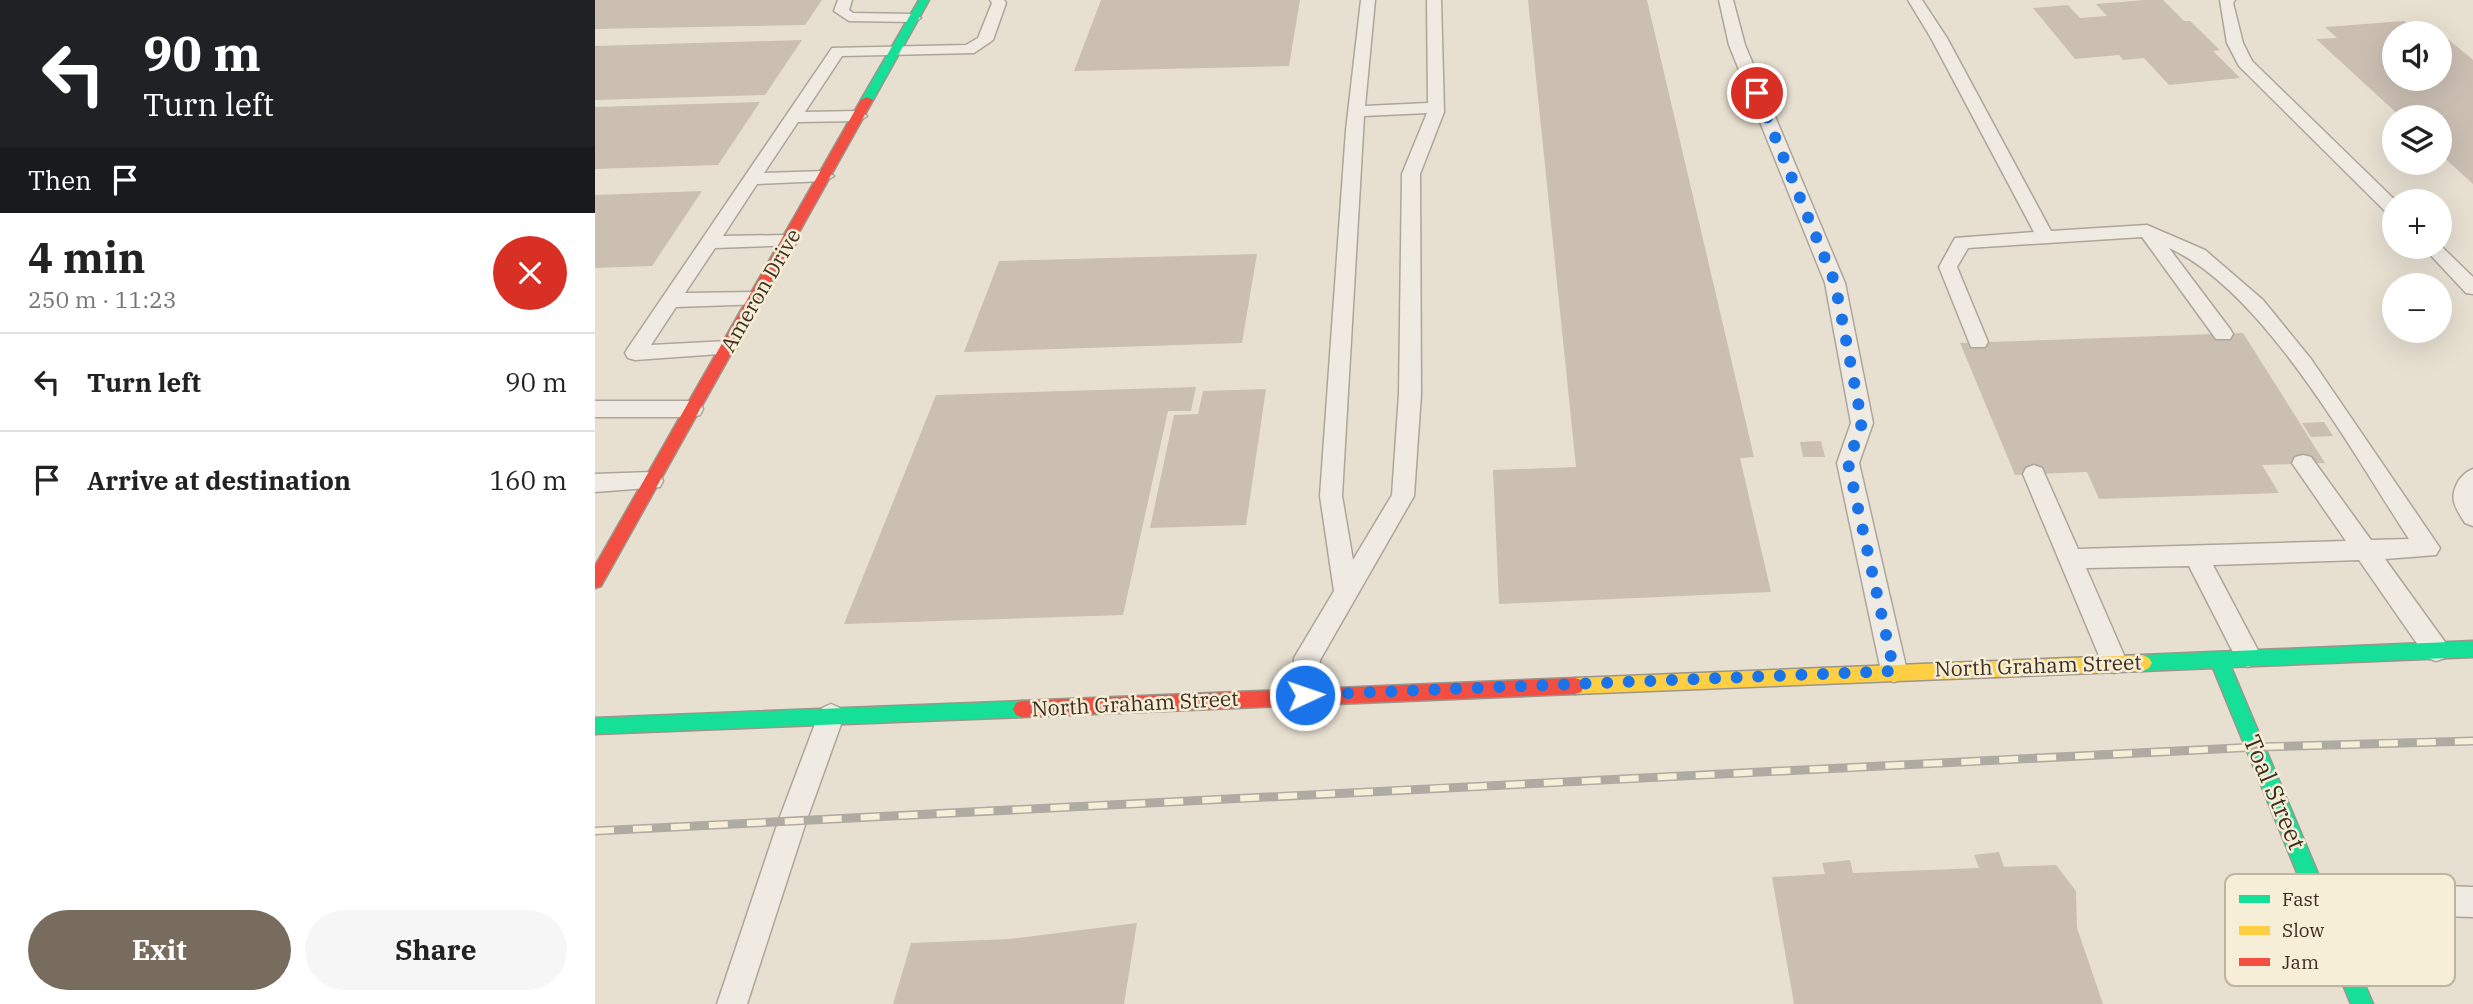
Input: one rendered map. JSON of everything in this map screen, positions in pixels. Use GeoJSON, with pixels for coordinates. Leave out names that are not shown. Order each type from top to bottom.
{"type":"FeatureCollection","features":[{"type":"Feature","properties":{"kind":"main road","name":"Ameron Drive"},"geometry":{"type":"LineString","coordinates":[[595,581],[924,0]]}},
{"type":"Feature","properties":{"kind":"main road","name":"North Graham Street"},"geometry":{"type":"LineString","coordinates":[[595,726],[2248,656],[2473,649]]}},
{"type":"Feature","properties":{"kind":"main road","name":"Toal Street"},"geometry":{"type":"LineString","coordinates":[[2218,658],[2308,874]]}},
{"type":"Feature","properties":{"kind":"main road","name":"Toal Street"},"geometry":{"type":"LineString","coordinates":[[2355,986],[2362,1004]]}},
{"type":"Feature","properties":{"kind":"lane"},"geometry":{"type":"LineString","coordinates":[[845,0],[841,11],[849,17],[914,18]]}},
{"type":"Feature","properties":{"kind":"lane"},"geometry":{"type":"LineString","coordinates":[[727,348],[635,352],[837,51],[969,50],[985,40],[999,3],[997,0]]}},
{"type":"Feature","properties":{"kind":"lane"},"geometry":{"type":"LineString","coordinates":[[1346,593],[1331,496],[1356,111],[1368,0]]}},
{"type":"Feature","properties":{"kind":"lane"},"geometry":{"type":"LineString","coordinates":[[1305,695],[1307,658],[1403,496],[1410,394],[1411,174],[1436,112],[1434,0]]}},
{"type":"Feature","properties":{"kind":"lane"},"geometry":{"type":"LineString","coordinates":[[1726,0],[1737,45],[1835,283],[1862,423],[1848,463],[1894,671]]}},
{"type":"Feature","properties":{"kind":"lane"},"geometry":{"type":"LineString","coordinates":[[1915,0],[1939,38],[2045,236]]}},
{"type":"Feature","properties":{"kind":"lane"},"geometry":{"type":"LineString","coordinates":[[2228,0],[2225,2],[2228,22],[2245,63],[2382,198]]}},
{"type":"Feature","properties":{"kind":"lane"},"geometry":{"type":"LineString","coordinates":[[1356,111],[1436,108]]}},
{"type":"Feature","properties":{"kind":"lane"},"geometry":{"type":"LineString","coordinates":[[793,117],[859,116]]}},
{"type":"Feature","properties":{"kind":"lane"},"geometry":{"type":"LineString","coordinates":[[750,179],[825,176]]}},
{"type":"Feature","properties":{"kind":"lane"},"geometry":{"type":"LineString","coordinates":[[2147,231],[2223,334]]}},
{"type":"Feature","properties":{"kind":"lane"},"geometry":{"type":"LineString","coordinates":[[1978,342],[1948,267],[1962,242],[2147,231],[2198,254],[2256,305],[2304,364],[2428,548],[2070,559]]}},
{"type":"Feature","properties":{"kind":"lane"},"geometry":{"type":"LineString","coordinates":[[709,242],[787,241]]}},
{"type":"Feature","properties":{"kind":"lane"},"geometry":{"type":"LineString","coordinates":[[2443,259],[2473,288]]}},
{"type":"Feature","properties":{"kind":"lane"},"geometry":{"type":"LineString","coordinates":[[670,300],[755,299]]}},
{"type":"Feature","properties":{"kind":"lane"},"geometry":{"type":"LineString","coordinates":[[595,409],[692,409]]}},
{"type":"Feature","properties":{"kind":"lane"},"geometry":{"type":"LineString","coordinates":[[2303,463],[2436,650]]}},
{"type":"Feature","properties":{"kind":"lane"},"geometry":{"type":"LineString","coordinates":[[2034,474],[2114,662]]}},
{"type":"Feature","properties":{"kind":"lane"},"geometry":{"type":"LineString","coordinates":[[2472,479],[2463,493],[2464,503],[2473,517]]}},
{"type":"Feature","properties":{"kind":"lane"},"geometry":{"type":"LineString","coordinates":[[595,483],[652,481]]}},
{"type":"Feature","properties":{"kind":"lane"},"geometry":{"type":"LineString","coordinates":[[2196,556],[2248,656]]}},
{"type":"Feature","properties":{"kind":"lane"},"geometry":{"type":"LineString","coordinates":[[732,1004],[792,822],[831,716]]}},
{"type":"Feature","properties":{"kind":"lane"},"geometry":{"type":"LineString","coordinates":[[2455,901],[2473,902]]}},
{"type":"Feature","properties":{"kind":"building"},"geometry":{"type":"Polygon","coordinates":[[[595,0],[822,0],[805,25],[595,29],[595,0]]]}},
{"type":"Feature","properties":{"kind":"building"},"geometry":{"type":"Polygon","coordinates":[[[1101,0],[1300,0],[1289,66],[1074,71],[1101,0]]]}},
{"type":"Feature","properties":{"kind":"building"},"geometry":{"type":"Polygon","coordinates":[[[1528,0],[1647,0],[1754,457],[1740,458],[1771,592],[1499,604],[1493,470],[1576,467],[1528,0]]]}},
{"type":"Feature","properties":{"kind":"building"},"geometry":{"type":"Polygon","coordinates":[[[2163,0],[2184,21],[2190,21],[2220,50],[2213,51],[2240,78],[2169,85],[2144,58],[2123,60],[2119,55],[2075,59],[2033,8],[2068,5],[2080,18],[2107,16],[2096,4],[2163,0]]]}},
{"type":"Feature","properties":{"kind":"building"},"geometry":{"type":"Polygon","coordinates":[[[2382,23],[2382,91],[2452,91],[2452,42],[2473,60],[2473,184],[2452,165],[2452,105],[2388,105],[2316,39],[2337,38],[2325,27],[2382,23]]]}},
{"type":"Feature","properties":{"kind":"building"},"geometry":{"type":"Polygon","coordinates":[[[802,40],[765,95],[595,100],[595,46],[802,40]]]}},
{"type":"Feature","properties":{"kind":"building"},"geometry":{"type":"Polygon","coordinates":[[[760,102],[718,165],[595,169],[595,107],[760,102]]]}},
{"type":"Feature","properties":{"kind":"building"},"geometry":{"type":"Polygon","coordinates":[[[702,191],[652,266],[595,268],[595,195],[702,191]]]}},
{"type":"Feature","properties":{"kind":"building"},"geometry":{"type":"Polygon","coordinates":[[[1257,254],[1242,343],[964,352],[999,261],[1257,254]]]}},
{"type":"Feature","properties":{"kind":"building"},"geometry":{"type":"Polygon","coordinates":[[[2243,333],[2325,463],[2262,465],[2279,493],[2099,499],[2087,472],[2015,475],[1960,343],[2243,333]]]}},
{"type":"Feature","properties":{"kind":"building"},"geometry":{"type":"Polygon","coordinates":[[[1196,387],[1191,411],[1168,411],[1123,615],[844,624],[936,395],[1196,387]]]}},
{"type":"Feature","properties":{"kind":"building"},"geometry":{"type":"Polygon","coordinates":[[[1266,389],[1246,525],[1150,528],[1174,415],[1198,414],[1203,391],[1266,389]]]}},
{"type":"Feature","properties":{"kind":"building"},"geometry":{"type":"Polygon","coordinates":[[[2324,422],[2333,436],[2311,437],[2302,423],[2324,422]]]}},
{"type":"Feature","properties":{"kind":"building"},"geometry":{"type":"Polygon","coordinates":[[[1821,441],[1825,457],[1803,457],[1800,442],[1821,441]]]}},
{"type":"Feature","properties":{"kind":"building"},"geometry":{"type":"Polygon","coordinates":[[[1999,852],[2004,867],[2056,865],[2076,891],[2077,928],[2103,1004],[1794,1004],[1772,877],[1825,874],[1822,863],[1850,860],[1853,873],[1979,868],[1974,855],[1999,852]]]}},
{"type":"Feature","properties":{"kind":"building"},"geometry":{"type":"Polygon","coordinates":[[[1137,923],[1124,1004],[893,1004],[911,943],[1009,939],[1137,923]]]}},
{"type":"Feature","properties":{"kind":"railway"},"geometry":{"type":"LineString","coordinates":[[595,831],[2257,747],[2473,741]]}},
{"type":"Feature","properties":{"kind":"traffic: fast"},"geometry":{"type":"LineString","coordinates":[[867,100],[924,0]]}},
{"type":"Feature","properties":{"kind":"traffic: fast"},"geometry":{"type":"LineString","coordinates":[[2143,663],[2473,649]]}},
{"type":"Feature","properties":{"kind":"traffic: fast"},"geometry":{"type":"LineString","coordinates":[[2218,658],[2308,874]]}},
{"type":"Feature","properties":{"kind":"traffic: fast"},"geometry":{"type":"LineString","coordinates":[[595,726],[1022,709]]}},
{"type":"Feature","properties":{"kind":"traffic: fast"},"geometry":{"type":"LineString","coordinates":[[2355,986],[2362,1004]]}},
{"type":"Feature","properties":{"kind":"traffic: slow"},"geometry":{"type":"LineString","coordinates":[[1575,686],[2143,663]]}},
{"type":"Feature","properties":{"kind":"traffic: jam"},"geometry":{"type":"LineString","coordinates":[[595,581],[867,100]]}},
{"type":"Feature","properties":{"kind":"traffic: jam"},"geometry":{"type":"LineString","coordinates":[[1022,709],[1575,686]]}},
{"type":"Feature","properties":{"kind":"route"},"geometry":{"type":"LineString","coordinates":[[1305,695],[1894,671],[1848,463],[1862,423],[1835,283],[1757,93]]}}]}
